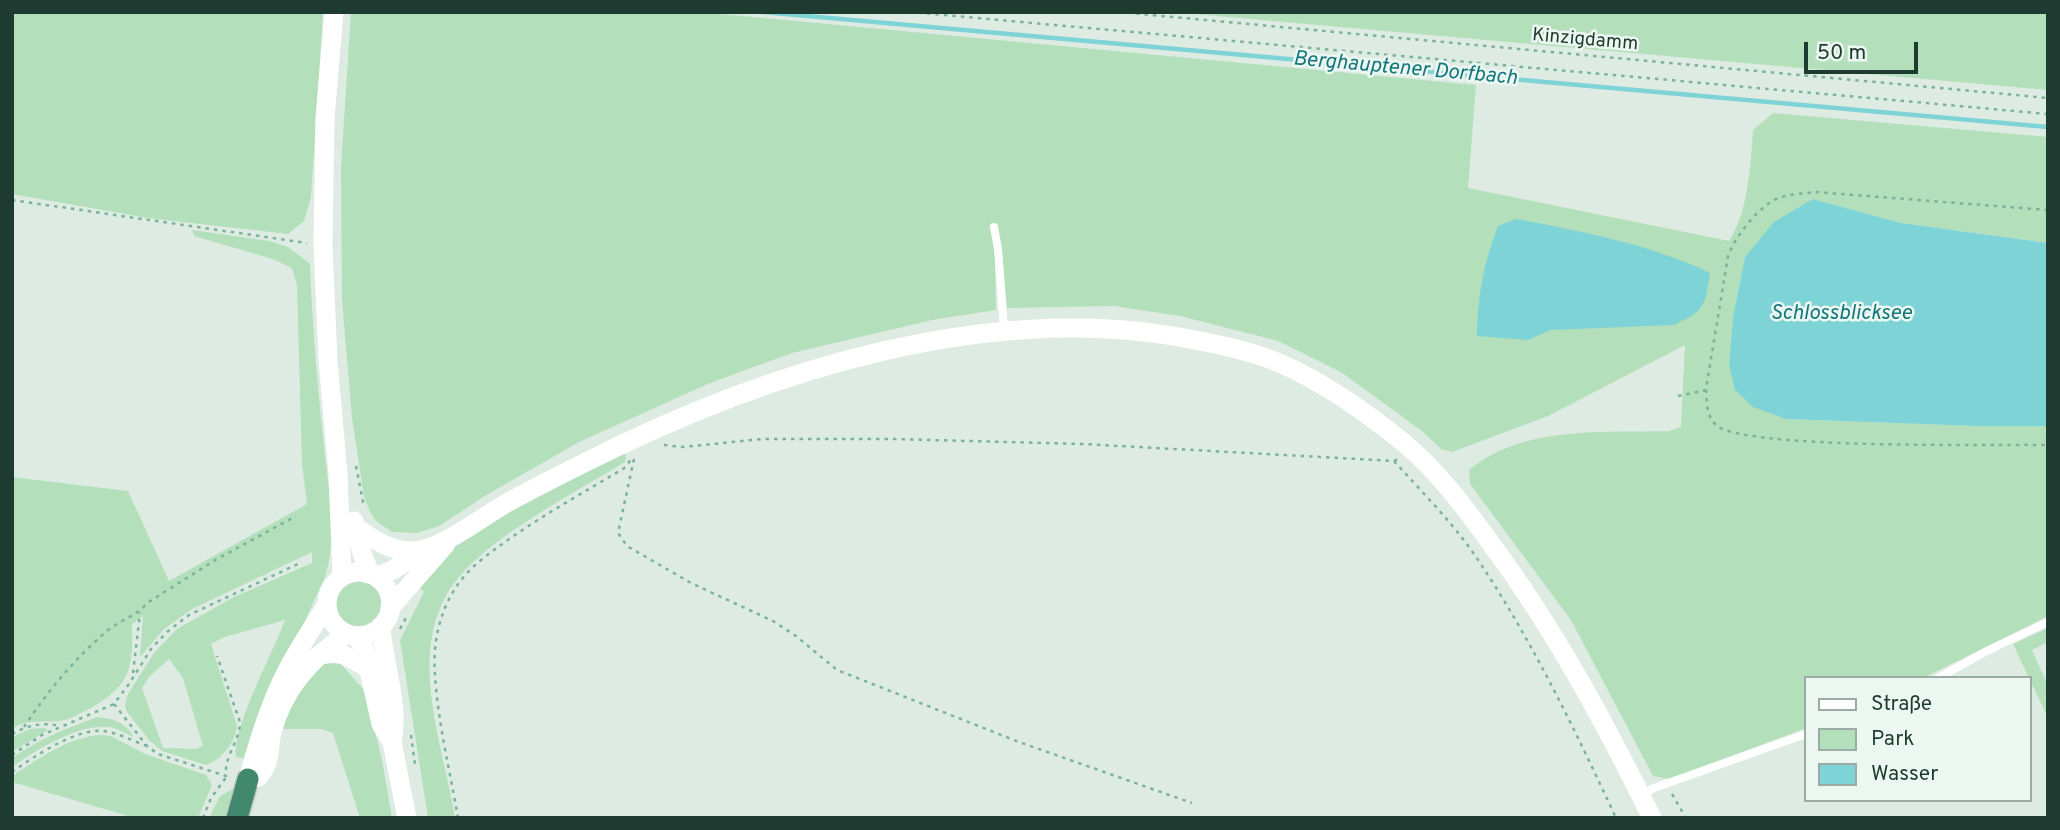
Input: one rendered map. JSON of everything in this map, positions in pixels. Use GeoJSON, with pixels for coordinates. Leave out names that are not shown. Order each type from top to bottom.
{"type":"FeatureCollection","features":[{"type":"Feature","properties":{"kind":"highway"},"geometry":{"type":"LineString","coordinates":[[237,818],[248,779]]}},
{"type":"Feature","properties":{"kind":"street"},"geometry":{"type":"LineString","coordinates":[[334,12],[325,118],[323,245],[342,577]]}},
{"type":"Feature","properties":{"kind":"street"},"geometry":{"type":"LineString","coordinates":[[381,626],[366,635],[352,635],[315,658],[303,671],[278,713],[271,734],[268,763],[258,777],[248,779],[277,691],[327,604],[331,589],[342,577],[350,573],[372,575],[399,567],[423,550],[457,534],[501,506],[623,443],[768,385],[828,366],[931,341],[1003,330],[1086,327],[1130,329],[1222,346],[1275,361],[1315,382],[1363,413],[1413,452],[1470,515],[1532,600],[1586,692],[1652,818]]}},
{"type":"Feature","properties":{"kind":"street"},"geometry":{"type":"LineString","coordinates":[[338,474],[362,521],[384,545],[396,550],[423,550]]}},
{"type":"Feature","properties":{"kind":"street"},"geometry":{"type":"LineString","coordinates":[[362,521],[363,556],[372,575],[387,590],[390,608]]}},
{"type":"Feature","properties":{"kind":"street"},"geometry":{"type":"LineString","coordinates":[[392,741],[396,723],[381,626],[390,608],[423,568],[457,534]]}},
{"type":"Feature","properties":{"kind":"street"},"geometry":{"type":"LineString","coordinates":[[327,604],[332,622],[352,635],[364,649],[381,724],[392,741],[407,818]]}},
{"type":"Feature","properties":{"kind":"street"},"geometry":{"type":"LineString","coordinates":[[315,658],[330,652],[337,653],[346,655],[368,669]]}},
{"type":"Feature","properties":{"kind":"lane"},"geometry":{"type":"LineString","coordinates":[[993,227],[998,249],[1003,330]]}},
{"type":"Feature","properties":{"kind":"lane"},"geometry":{"type":"LineString","coordinates":[[1942,676],[2048,622]]}},
{"type":"Feature","properties":{"kind":"lane"},"geometry":{"type":"LineString","coordinates":[[1641,796],[1654,788],[1804,735]]}},
{"type":"Feature","properties":{"kind":"path"},"geometry":{"type":"LineString","coordinates":[[909,12],[2048,114]]}},
{"type":"Feature","properties":{"kind":"path","name":"Kinzigdamm"},"geometry":{"type":"LineString","coordinates":[[1119,12],[2048,98]]}},
{"type":"Feature","properties":{"kind":"path"},"geometry":{"type":"LineString","coordinates":[[2048,210],[1815,192],[1773,201],[1735,238],[1728,256],[1706,390],[1707,410],[1714,424],[1727,432],[1798,442],[2048,445]]}},
{"type":"Feature","properties":{"kind":"path"},"geometry":{"type":"LineString","coordinates":[[12,200],[323,245]]}},
{"type":"Feature","properties":{"kind":"path"},"geometry":{"type":"LineString","coordinates":[[1678,396],[1706,390]]}},
{"type":"Feature","properties":{"kind":"path"},"geometry":{"type":"LineString","coordinates":[[660,444],[683,447],[762,439],[892,439],[1083,444],[1394,461],[1413,452]]}},
{"type":"Feature","properties":{"kind":"path"},"geometry":{"type":"LineString","coordinates":[[458,818],[435,673],[435,648],[440,621],[449,598],[463,577],[485,557],[521,530],[626,467],[635,452],[618,533],[627,546],[691,583],[774,621],[837,670],[1018,742],[1192,803]]}},
{"type":"Feature","properties":{"kind":"path"},"geometry":{"type":"LineString","coordinates":[[354,457],[363,505],[362,521]]}},
{"type":"Feature","properties":{"kind":"path"},"geometry":{"type":"LineString","coordinates":[[1394,461],[1472,552],[1518,621],[1616,818]]}},
{"type":"Feature","properties":{"kind":"path"},"geometry":{"type":"LineString","coordinates":[[24,727],[82,653],[110,628],[140,612],[148,603],[217,559],[296,516]]}},
{"type":"Feature","properties":{"kind":"path"},"geometry":{"type":"LineString","coordinates":[[12,755],[42,735],[114,704],[151,649],[189,615],[300,563]]}},
{"type":"Feature","properties":{"kind":"path"},"geometry":{"type":"LineString","coordinates":[[133,676],[140,612]]}},
{"type":"Feature","properties":{"kind":"path"},"geometry":{"type":"LineString","coordinates":[[203,818],[211,798],[226,776],[226,762],[240,729],[240,722],[217,656]]}},
{"type":"Feature","properties":{"kind":"path"},"geometry":{"type":"LineString","coordinates":[[114,704],[147,746]]}},
{"type":"Feature","properties":{"kind":"path"},"geometry":{"type":"LineString","coordinates":[[12,734],[24,727],[40,724],[61,726]]}},
{"type":"Feature","properties":{"kind":"path"},"geometry":{"type":"LineString","coordinates":[[12,772],[51,748],[91,732],[106,731],[147,746],[159,754],[226,776],[248,779]]}},
{"type":"Feature","properties":{"kind":"path"},"geometry":{"type":"LineString","coordinates":[[1667,785],[1686,818]]}},
{"type":"Feature","properties":{"kind":"green space"},"geometry":{"type":"Polygon","coordinates":[[[12,12],[323,12],[311,197],[304,221],[288,234],[148,218],[12,194],[12,12]]]}},
{"type":"Feature","properties":{"kind":"green space"},"geometry":{"type":"Polygon","coordinates":[[[351,12],[700,12],[1476,85],[1468,188],[1729,241],[1744,202],[1750,172],[1753,130],[1773,113],[2048,137],[2048,243],[1901,223],[1813,199],[1745,257],[1733,317],[1729,364],[1786,419],[2048,426],[2048,616],[1927,676],[1804,676],[1804,729],[1670,779],[1653,776],[1571,620],[1470,484],[1469,470],[1491,455],[1539,438],[1591,432],[1669,431],[1681,427],[1685,345],[1548,416],[1452,452],[1441,449],[1422,431],[1341,372],[1278,341],[1180,316],[1114,306],[1007,308],[1002,253],[995,255],[996,310],[932,320],[792,353],[710,383],[579,442],[488,494],[439,526],[417,533],[392,532],[376,521],[364,497],[352,418],[342,300],[341,168],[351,12]]]}},
{"type":"Feature","properties":{"kind":"green space"},"geometry":{"type":"Polygon","coordinates":[[[1172,12],[2048,12],[2048,90],[1172,12]]]}},
{"type":"Feature","properties":{"kind":"green space"},"geometry":{"type":"Polygon","coordinates":[[[192,230],[269,241],[288,247],[310,264],[332,525],[325,577],[260,719],[247,759],[236,757],[240,728],[285,620],[224,637],[211,644],[237,726],[227,750],[206,765],[162,751],[149,740],[127,712],[125,705],[128,694],[154,653],[177,629],[234,597],[312,563],[312,552],[192,609],[164,629],[140,657],[143,616],[132,624],[132,651],[128,672],[107,698],[69,719],[24,723],[12,729],[12,477],[128,491],[169,581],[307,504],[302,464],[297,285],[292,268],[273,259],[194,236],[192,230]],[[169,659],[149,677],[142,688],[163,748],[196,749],[203,746],[183,678],[169,659]]]}},
{"type":"Feature","properties":{"kind":"green space"},"geometry":{"type":"Polygon","coordinates":[[[619,453],[626,455],[625,462],[553,504],[480,556],[461,575],[440,607],[430,650],[431,694],[455,818],[428,818],[400,640],[424,592],[416,583],[450,549],[502,515],[619,453]]]}},
{"type":"Feature","properties":{"kind":"green space"},"geometry":{"type":"Polygon","coordinates":[[[358,580],[367,581],[374,587],[380,594],[380,612],[374,619],[367,625],[358,626],[349,625],[342,619],[336,612],[335,603],[336,594],[342,587],[349,581],[358,580]]]}},
{"type":"Feature","properties":{"kind":"green space"},"geometry":{"type":"Polygon","coordinates":[[[2048,628],[2048,642],[2032,650],[2048,686],[2048,718],[2032,684],[2032,676],[2028,676],[2013,644],[2048,628]]]}},
{"type":"Feature","properties":{"kind":"green space"},"geometry":{"type":"Polygon","coordinates":[[[339,662],[365,691],[382,760],[392,818],[360,818],[333,733],[322,729],[279,729],[281,721],[318,663],[339,662]]]}},
{"type":"Feature","properties":{"kind":"green space"},"geometry":{"type":"Polygon","coordinates":[[[97,717],[118,722],[134,737],[111,727],[96,727],[71,734],[45,746],[12,767],[12,758],[32,745],[97,717]]]}},
{"type":"Feature","properties":{"kind":"green space"},"geometry":{"type":"Polygon","coordinates":[[[30,729],[48,730],[12,752],[12,737],[30,729]]]}},
{"type":"Feature","properties":{"kind":"green space"},"geometry":{"type":"Polygon","coordinates":[[[101,735],[111,736],[145,754],[206,775],[212,785],[198,818],[135,818],[12,782],[12,776],[55,750],[77,740],[101,735]]]}},
{"type":"Feature","properties":{"kind":"green space"},"geometry":{"type":"Polygon","coordinates":[[[236,790],[231,818],[209,818],[220,796],[236,790]]]}},
{"type":"Feature","properties":{"kind":"water","name":"Schlossblicksee"},"geometry":{"type":"Polygon","coordinates":[[[1813,199],[1901,223],[2048,243],[2048,426],[1786,419],[1753,407],[1735,390],[1729,364],[1733,317],[1745,257],[1774,222],[1813,199]]]}},
{"type":"Feature","properties":{"kind":"water"},"geometry":{"type":"Polygon","coordinates":[[[1516,219],[1614,240],[1687,263],[1710,273],[1705,300],[1698,311],[1674,325],[1550,330],[1528,340],[1477,336],[1480,294],[1493,239],[1498,226],[1516,219]]]}},
{"type":"Feature","properties":{"kind":"waterway","name":"Berghauptener Dorfbach"},"geometry":{"type":"LineString","coordinates":[[763,12],[2048,127]]}}]}
